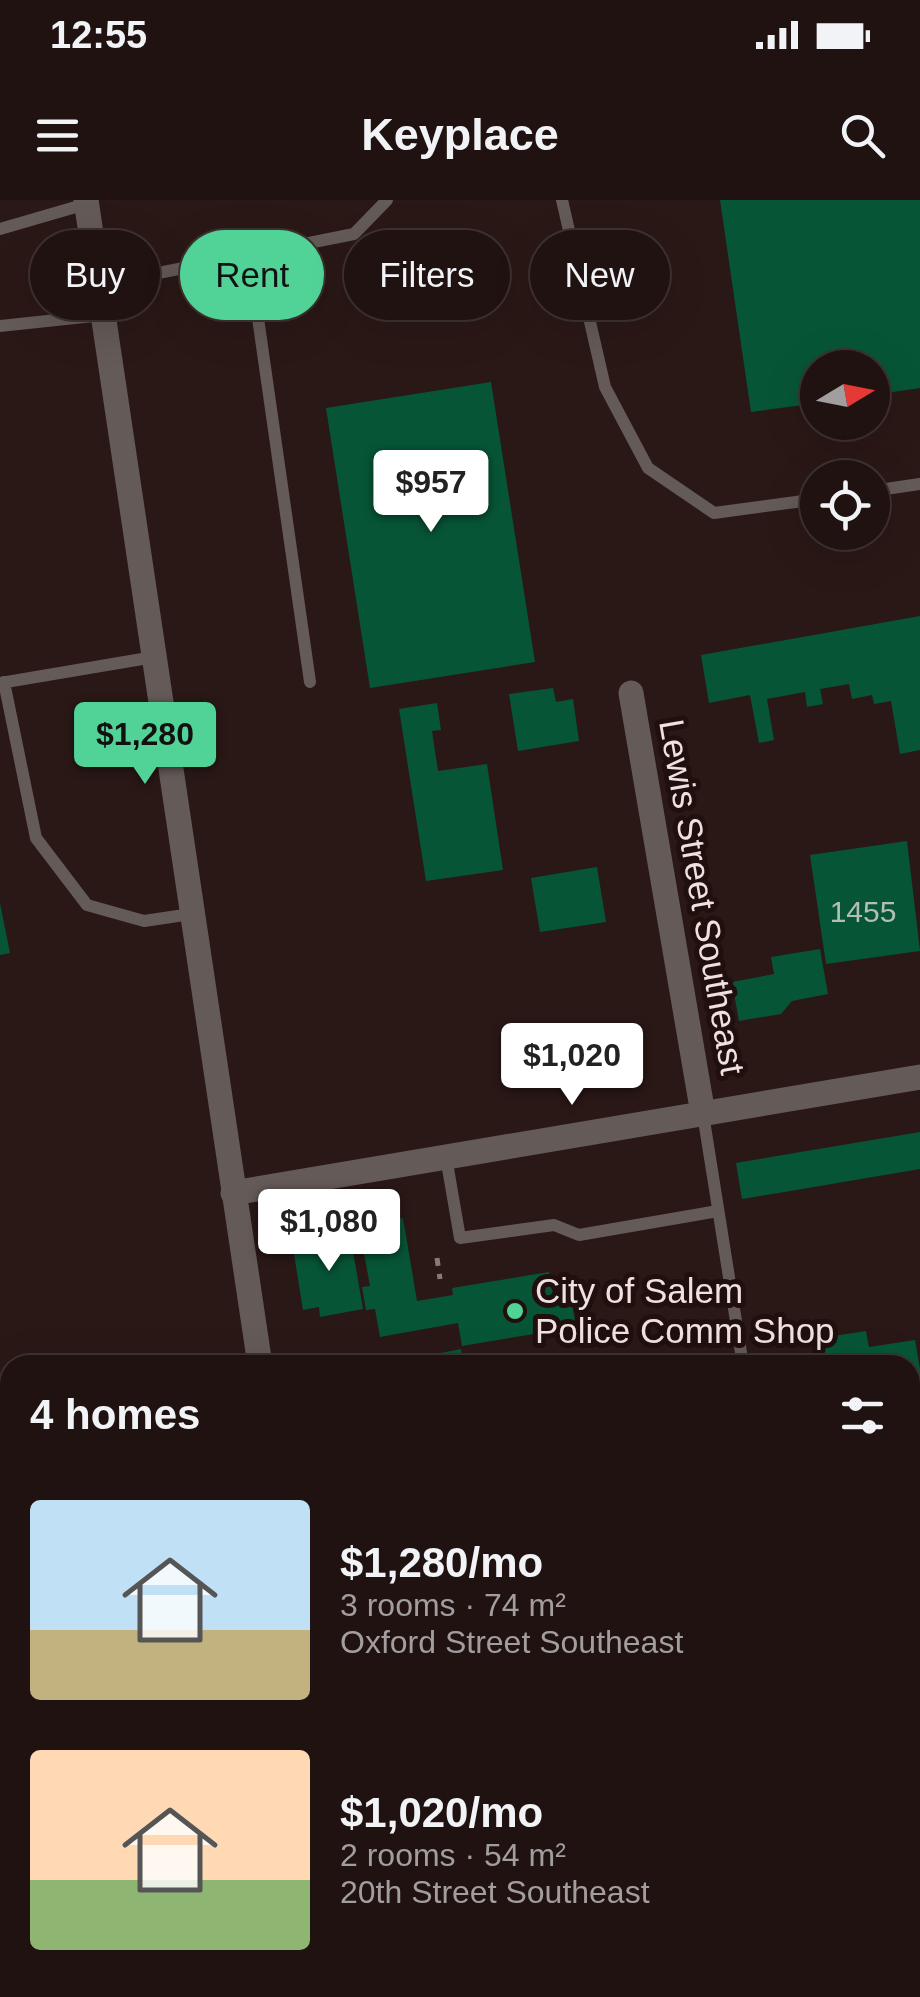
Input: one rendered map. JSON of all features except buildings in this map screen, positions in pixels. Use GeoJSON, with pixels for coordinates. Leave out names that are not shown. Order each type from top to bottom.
{"type":"FeatureCollection","features":[{"type":"Feature","properties":{"kind":"street"},"geometry":{"type":"LineString","coordinates":[[86,202],[90,230]]}},
{"type":"Feature","properties":{"kind":"street"},"geometry":{"type":"LineString","coordinates":[[104,320],[258,1355]]}},
{"type":"Feature","properties":{"kind":"street","name":"Lewis Street Southeast"},"geometry":{"type":"LineString","coordinates":[[631,693],[703,1114]]}},
{"type":"Feature","properties":{"kind":"street"},"geometry":{"type":"LineString","coordinates":[[233,1193],[920,1077]]}},
{"type":"Feature","properties":{"kind":"lane"},"geometry":{"type":"LineString","coordinates":[[324,240],[354,234],[387,200]]}},
{"type":"Feature","properties":{"kind":"lane"},"geometry":{"type":"LineString","coordinates":[[562,200],[605,387],[648,468],[714,513],[800,501]]}},
{"type":"Feature","properties":{"kind":"lane"},"geometry":{"type":"LineString","coordinates":[[0,230],[86,202]]}},
{"type":"Feature","properties":{"kind":"lane"},"geometry":{"type":"LineString","coordinates":[[0,326],[56,320]]}},
{"type":"Feature","properties":{"kind":"lane"},"geometry":{"type":"LineString","coordinates":[[258,320],[310,682]]}},
{"type":"Feature","properties":{"kind":"lane"},"geometry":{"type":"LineString","coordinates":[[890,488],[920,484]]}},
{"type":"Feature","properties":{"kind":"lane"},"geometry":{"type":"LineString","coordinates":[[154,657],[2,683],[36,838],[87,905],[144,921],[192,914]]}},
{"type":"Feature","properties":{"kind":"lane"},"geometry":{"type":"LineString","coordinates":[[703,1114],[740,1355]]}},
{"type":"Feature","properties":{"kind":"lane"},"geometry":{"type":"LineString","coordinates":[[446,1157],[460,1238],[554,1224],[579,1236],[718,1211]]}},
{"type":"Feature","properties":{"kind":"path"},"geometry":{"type":"LineString","coordinates":[[436,1258],[440,1279]]}},
{"type":"Feature","properties":{"kind":"place","name":"City of Salem Police Comm Shop"},"geometry":{"type":"Point","coordinates":[515,1311]}}]}
